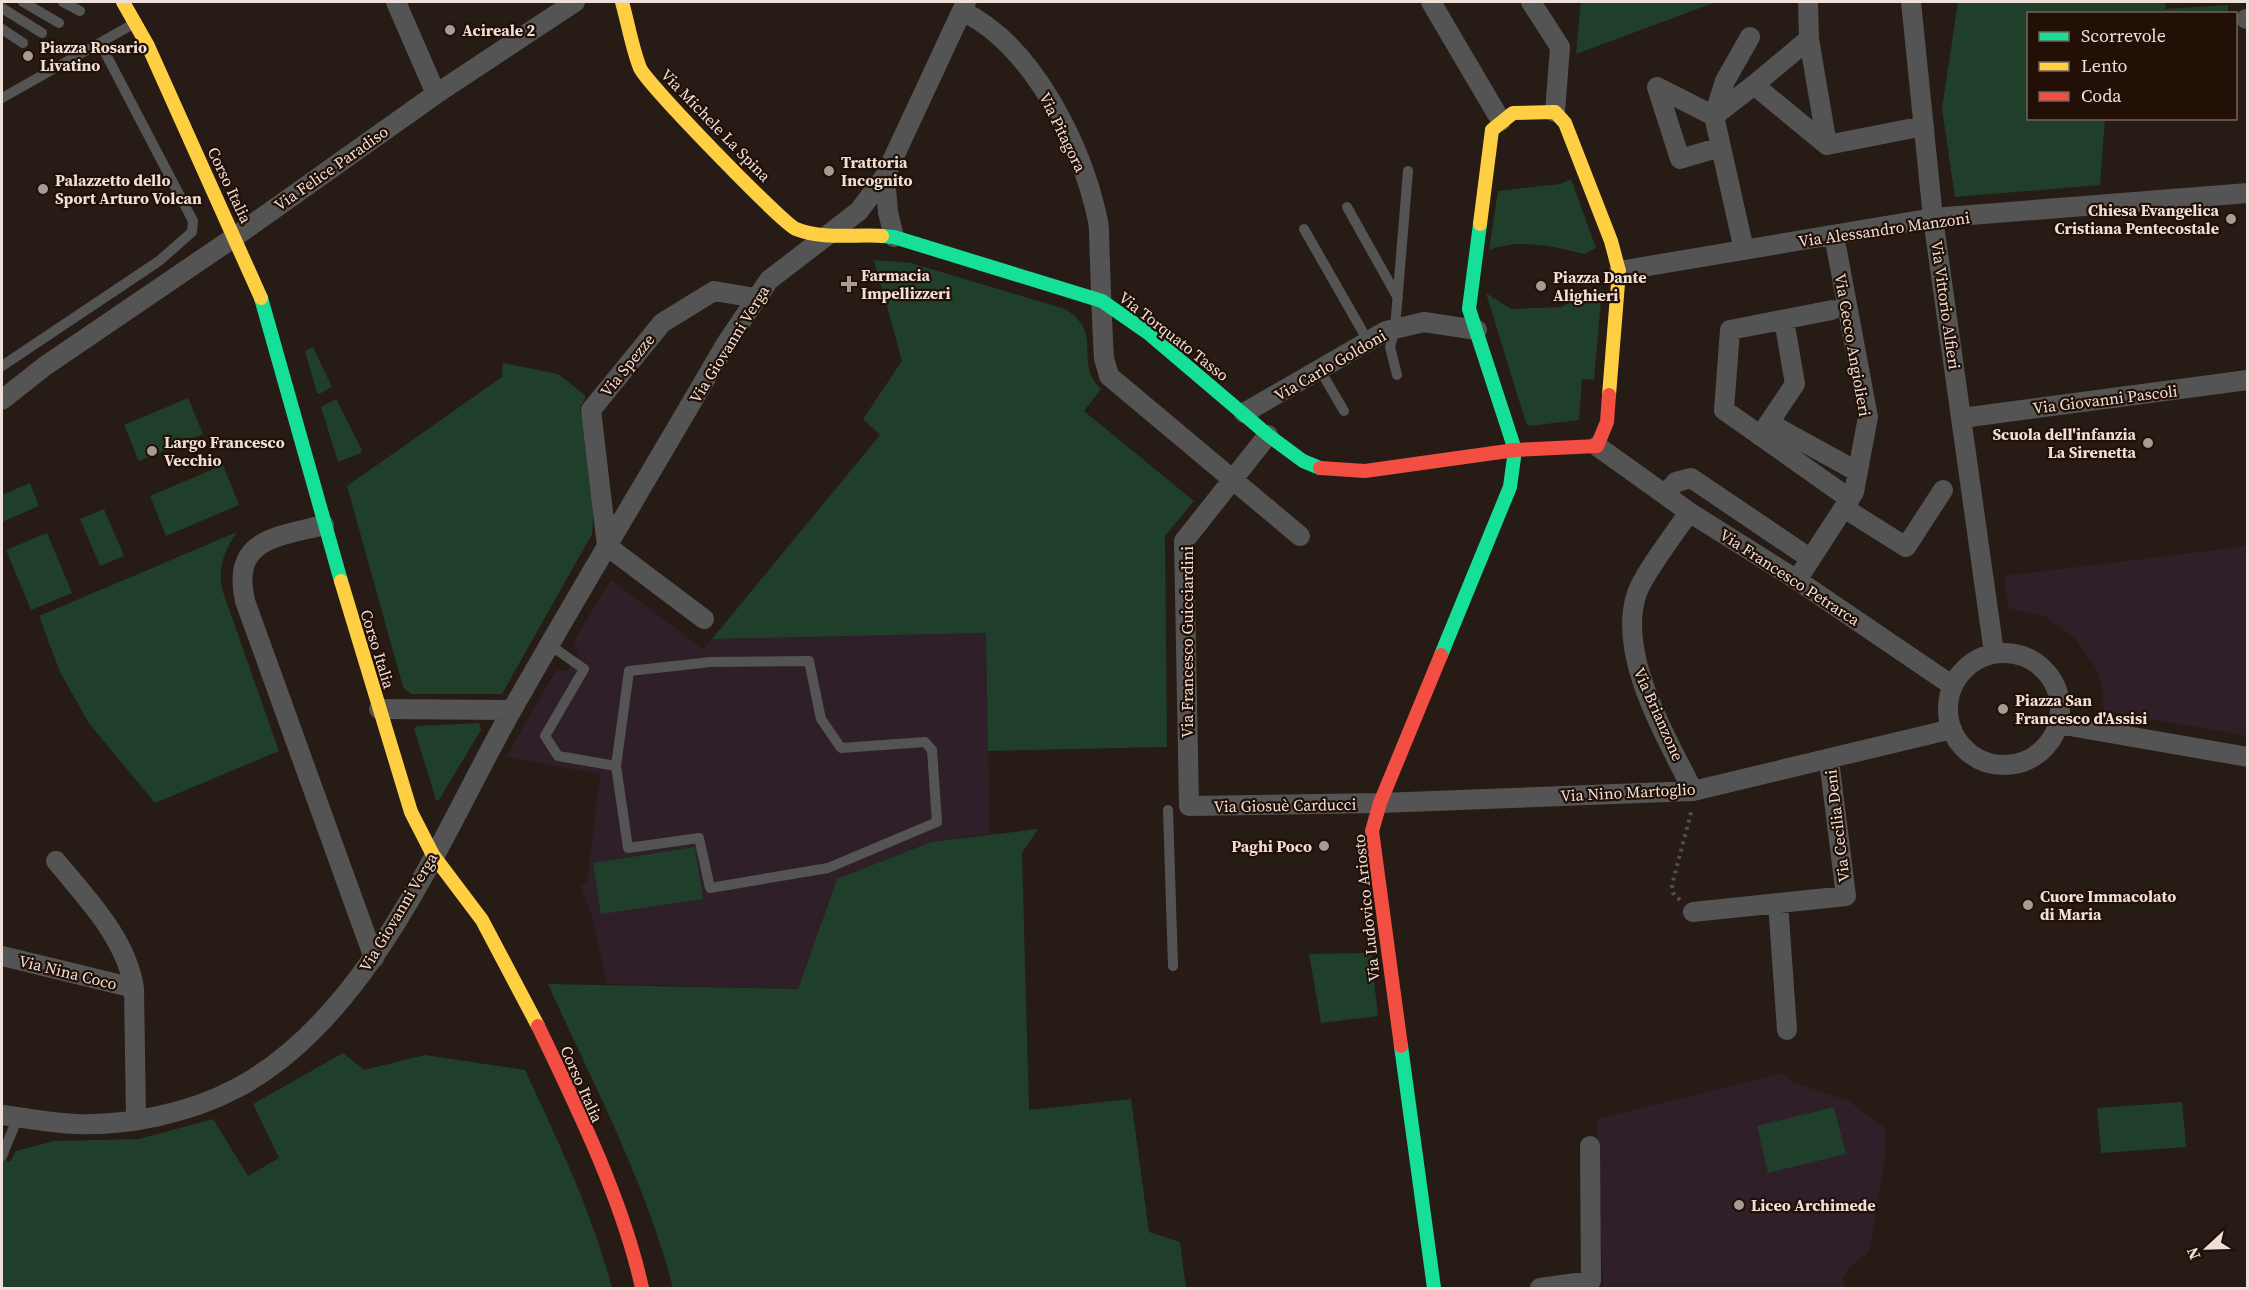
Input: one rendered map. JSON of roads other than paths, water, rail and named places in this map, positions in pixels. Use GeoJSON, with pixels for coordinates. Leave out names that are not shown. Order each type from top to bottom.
{"type":"FeatureCollection","features":[{"type":"Feature","properties":{"kind":"street","name":"Corso Italia"},"geometry":{"type":"LineString","coordinates":[[123,2],[236,236],[258,289],[324,525],[411,812],[433,855],[482,920],[518,986],[558,1070],[608,1185],[634,1256],[642,1288]]}},
{"type":"Feature","properties":{"kind":"street"},"geometry":{"type":"LineString","coordinates":[[396,2],[436,94]]}},
{"type":"Feature","properties":{"kind":"street","name":"Via Felice Paradiso"},"geometry":{"type":"LineString","coordinates":[[2,400],[45,366],[236,236],[436,94],[575,2]]}},
{"type":"Feature","properties":{"kind":"street","name":"Via Michele La Spina"},"geometry":{"type":"LineString","coordinates":[[622,2],[641,70],[719,156],[794,228],[826,237]]}},
{"type":"Feature","properties":{"kind":"street"},"geometry":{"type":"LineString","coordinates":[[1431,2],[1501,121]]}},
{"type":"Feature","properties":{"kind":"street"},"geometry":{"type":"LineString","coordinates":[[1531,2],[1560,47],[1556,103],[1624,270],[1601,448]]}},
{"type":"Feature","properties":{"kind":"street"},"geometry":{"type":"LineString","coordinates":[[1808,2],[1809,39],[1827,144]]}},
{"type":"Feature","properties":{"kind":"street","name":"Via Vittorio Alfieri"},"geometry":{"type":"LineString","coordinates":[[1911,2],[1933,218],[1990,608],[1994,654]]}},
{"type":"Feature","properties":{"kind":"street","name":"Via Giovanni Verga"},"geometry":{"type":"LineString","coordinates":[[10,1116],[77,1124],[136,1119],[204,1102],[236,1088],[270,1067],[334,1010],[374,958],[512,710],[756,297],[780,270],[859,211],[885,176],[964,6]]}},
{"type":"Feature","properties":{"kind":"street","name":"Via Pitagora"},"geometry":{"type":"LineString","coordinates":[[964,6],[1026,63],[1055,109],[1081,163],[1098,222],[1104,358],[1109,376],[1300,536]]}},
{"type":"Feature","properties":{"kind":"street"},"geometry":{"type":"LineString","coordinates":[[1744,250],[1714,116],[1725,81],[1750,37]]}},
{"type":"Feature","properties":{"kind":"street"},"geometry":{"type":"LineString","coordinates":[[1714,116],[1809,39]]}},
{"type":"Feature","properties":{"kind":"street"},"geometry":{"type":"LineString","coordinates":[[1754,85],[1827,144],[1924,126]]}},
{"type":"Feature","properties":{"kind":"street"},"geometry":{"type":"LineString","coordinates":[[1714,116],[1657,87],[1680,159],[1721,147]]}},
{"type":"Feature","properties":{"kind":"street"},"geometry":{"type":"LineString","coordinates":[[1515,450],[1469,309],[1492,130],[1514,113],[1556,103]]}},
{"type":"Feature","properties":{"kind":"street"},"geometry":{"type":"LineString","coordinates":[[885,176],[888,212],[894,237]]}},
{"type":"Feature","properties":{"kind":"street","name":"Via Alessandro Manzoni"},"geometry":{"type":"LineString","coordinates":[[1624,270],[1933,218],[2247,193]]}},
{"type":"Feature","properties":{"kind":"street","name":"Via Torquato Tasso"},"geometry":{"type":"LineString","coordinates":[[826,237],[856,234],[894,237],[1102,301],[1148,333],[1268,435],[1303,461],[1324,470],[1365,471],[1515,450],[1601,448]]}},
{"type":"Feature","properties":{"kind":"street","name":"Via Cecco Angiolieri"},"geometry":{"type":"LineString","coordinates":[[1797,580],[1854,492],[1868,417],[1834,235]]}},
{"type":"Feature","properties":{"kind":"street","name":"Via Spezze"},"geometry":{"type":"LineString","coordinates":[[607,546],[591,410],[662,323],[714,291],[756,297]]}},
{"type":"Feature","properties":{"kind":"street"},"geometry":{"type":"LineString","coordinates":[[1833,310],[1730,330],[1724,410],[1858,472]]}},
{"type":"Feature","properties":{"kind":"street"},"geometry":{"type":"LineString","coordinates":[[1765,429],[1795,384],[1784,320]]}},
{"type":"Feature","properties":{"kind":"street","name":"Via Carlo Goldoni"},"geometry":{"type":"LineString","coordinates":[[1244,413],[1368,341],[1395,328],[1425,322],[1477,330]]}},
{"type":"Feature","properties":{"kind":"street","name":"Via Giovanni Pascoli"},"geometry":{"type":"LineString","coordinates":[[1962,418],[2247,381]]}},
{"type":"Feature","properties":{"kind":"street"},"geometry":{"type":"LineString","coordinates":[[1765,429],[1847,504],[1906,547],[1943,490]]}},
{"type":"Feature","properties":{"kind":"street","name":"Via Francesco Guicciardini"},"geometry":{"type":"LineString","coordinates":[[1189,806],[1184,541],[1268,435]]}},
{"type":"Feature","properties":{"kind":"street","name":"Via Francesco Petrarca"},"geometry":{"type":"LineString","coordinates":[[1601,448],[1689,512],[1797,580],[1953,686]]}},
{"type":"Feature","properties":{"kind":"street","name":"Via Ludovico Ariosto"},"geometry":{"type":"LineString","coordinates":[[1434,1288],[1372,831],[1380,803],[1510,487],[1515,450]]}},
{"type":"Feature","properties":{"kind":"street","name":"Via Francesco Petrarca"},"geometry":{"type":"LineString","coordinates":[[1665,494],[1676,482],[1691,478],[1811,559]]}},
{"type":"Feature","properties":{"kind":"street","name":"Via Brianzone"},"geometry":{"type":"LineString","coordinates":[[1689,512],[1637,592],[1630,627],[1636,662],[1693,790]]}},
{"type":"Feature","properties":{"kind":"street"},"geometry":{"type":"LineString","coordinates":[[324,525],[274,537],[254,548],[243,563],[240,580],[249,612],[374,958]]}},
{"type":"Feature","properties":{"kind":"street"},"geometry":{"type":"LineString","coordinates":[[607,546],[704,620]]}},
{"type":"Feature","properties":{"kind":"street"},"geometry":{"type":"LineString","coordinates":[[2011,653],[2026,657],[2040,666],[2051,678],[2058,692],[2060,708],[2058,724],[2049,742],[2035,756],[2017,764],[1997,765],[1978,759],[1962,746],[1952,729],[1949,707],[1953,686],[1963,670],[1977,660],[1994,654],[2011,653]]}},
{"type":"Feature","properties":{"kind":"street"},"geometry":{"type":"LineString","coordinates":[[379,710],[512,710]]}},
{"type":"Feature","properties":{"kind":"street"},"geometry":{"type":"LineString","coordinates":[[2058,724],[2247,757]]}},
{"type":"Feature","properties":{"kind":"street","name":"Via Nino Martoglio"},"geometry":{"type":"LineString","coordinates":[[1380,803],[1693,790],[1829,760],[1952,729]]}},
{"type":"Feature","properties":{"kind":"street","name":"Via Cecilia Deni"},"geometry":{"type":"LineString","coordinates":[[1693,912],[1845,896],[1829,760]]}},
{"type":"Feature","properties":{"kind":"street","name":"Via Giosuè Carducci"},"geometry":{"type":"LineString","coordinates":[[1189,806],[1380,803]]}},
{"type":"Feature","properties":{"kind":"street","name":"Via Nina Coco"},"geometry":{"type":"LineString","coordinates":[[56,861],[116,939],[131,968],[134,988],[136,1119]]}},
{"type":"Feature","properties":{"kind":"street"},"geometry":{"type":"LineString","coordinates":[[1778,903],[1787,1030]]}},
{"type":"Feature","properties":{"kind":"street","name":"Via Nina Coco"},"geometry":{"type":"LineString","coordinates":[[2,956],[134,988]]}},
{"type":"Feature","properties":{"kind":"street"},"geometry":{"type":"LineString","coordinates":[[1539,1288],[1591,1281],[1590,1146]]}},
{"type":"Feature","properties":{"kind":"lane"},"geometry":{"type":"LineString","coordinates":[[23,2],[59,23]]}},
{"type":"Feature","properties":{"kind":"lane"},"geometry":{"type":"LineString","coordinates":[[63,2],[80,11]]}},
{"type":"Feature","properties":{"kind":"lane"},"geometry":{"type":"LineString","coordinates":[[2,8],[42,33]]}},
{"type":"Feature","properties":{"kind":"lane"},"geometry":{"type":"LineString","coordinates":[[2,98],[135,23]]}},
{"type":"Feature","properties":{"kind":"lane"},"geometry":{"type":"LineString","coordinates":[[2,29],[23,43]]}},
{"type":"Feature","properties":{"kind":"lane"},"geometry":{"type":"LineString","coordinates":[[2,366],[159,261],[192,232],[192,221],[100,43]]}},
{"type":"Feature","properties":{"kind":"lane"},"geometry":{"type":"LineString","coordinates":[[1397,375],[1390,347],[1395,328],[1408,171]]}},
{"type":"Feature","properties":{"kind":"lane"},"geometry":{"type":"LineString","coordinates":[[1347,207],[1398,298]]}},
{"type":"Feature","properties":{"kind":"lane"},"geometry":{"type":"LineString","coordinates":[[1304,229],[1368,341]]}},
{"type":"Feature","properties":{"kind":"lane"},"geometry":{"type":"LineString","coordinates":[[1320,369],[1344,411]]}},
{"type":"Feature","properties":{"kind":"lane"},"geometry":{"type":"LineString","coordinates":[[550,645],[584,669],[545,736],[558,756],[616,766]]}},
{"type":"Feature","properties":{"kind":"lane"},"geometry":{"type":"LineString","coordinates":[[809,661],[822,719],[841,748],[925,742],[932,750],[937,822],[828,868],[711,888],[699,838],[628,848],[616,766],[629,672],[711,662],[809,661]]}},
{"type":"Feature","properties":{"kind":"lane"},"geometry":{"type":"LineString","coordinates":[[1168,810],[1173,966]]}},
{"type":"Feature","properties":{"kind":"lane"},"geometry":{"type":"LineString","coordinates":[[2,1156],[10,1116]]}},
{"type":"Feature","properties":{"kind":"place","name":"Acireale 2"},"geometry":{"type":"Point","coordinates":[450,30]}},
{"type":"Feature","properties":{"kind":"place","name":"Piazza Rosario Livatino"},"geometry":{"type":"Point","coordinates":[28,56]}},
{"type":"Feature","properties":{"kind":"place","name":"Trattoria Incognito"},"geometry":{"type":"Point","coordinates":[829,171]}},
{"type":"Feature","properties":{"kind":"place","name":"Palazzetto dello Sport Arturo Volcan"},"geometry":{"type":"Point","coordinates":[43,189]}},
{"type":"Feature","properties":{"kind":"place","name":"Chiesa Evangelica Cristiana Pentecostale"},"geometry":{"type":"Point","coordinates":[2231,219]}},
{"type":"Feature","properties":{"kind":"place","name":"Farmacia Impellizzeri"},"geometry":{"type":"Point","coordinates":[849,284]}},
{"type":"Feature","properties":{"kind":"place","name":"Piazza Dante Alighieri"},"geometry":{"type":"Point","coordinates":[1541,286]}},
{"type":"Feature","properties":{"kind":"place","name":"Scuola dell'infanzia La Sirenetta"},"geometry":{"type":"Point","coordinates":[2148,443]}},
{"type":"Feature","properties":{"kind":"place","name":"Largo Francesco Vecchio"},"geometry":{"type":"Point","coordinates":[152,451]}},
{"type":"Feature","properties":{"kind":"place","name":"Piazza San Francesco d'Assisi"},"geometry":{"type":"Point","coordinates":[2003,709]}},
{"type":"Feature","properties":{"kind":"place","name":"Paghi Poco"},"geometry":{"type":"Point","coordinates":[1324,846]}},
{"type":"Feature","properties":{"kind":"place","name":"Cuore Immacolato di Maria"},"geometry":{"type":"Point","coordinates":[2028,905]}},
{"type":"Feature","properties":{"kind":"place","name":"Liceo Archimede"},"geometry":{"type":"Point","coordinates":[1739,1205]}}]}
